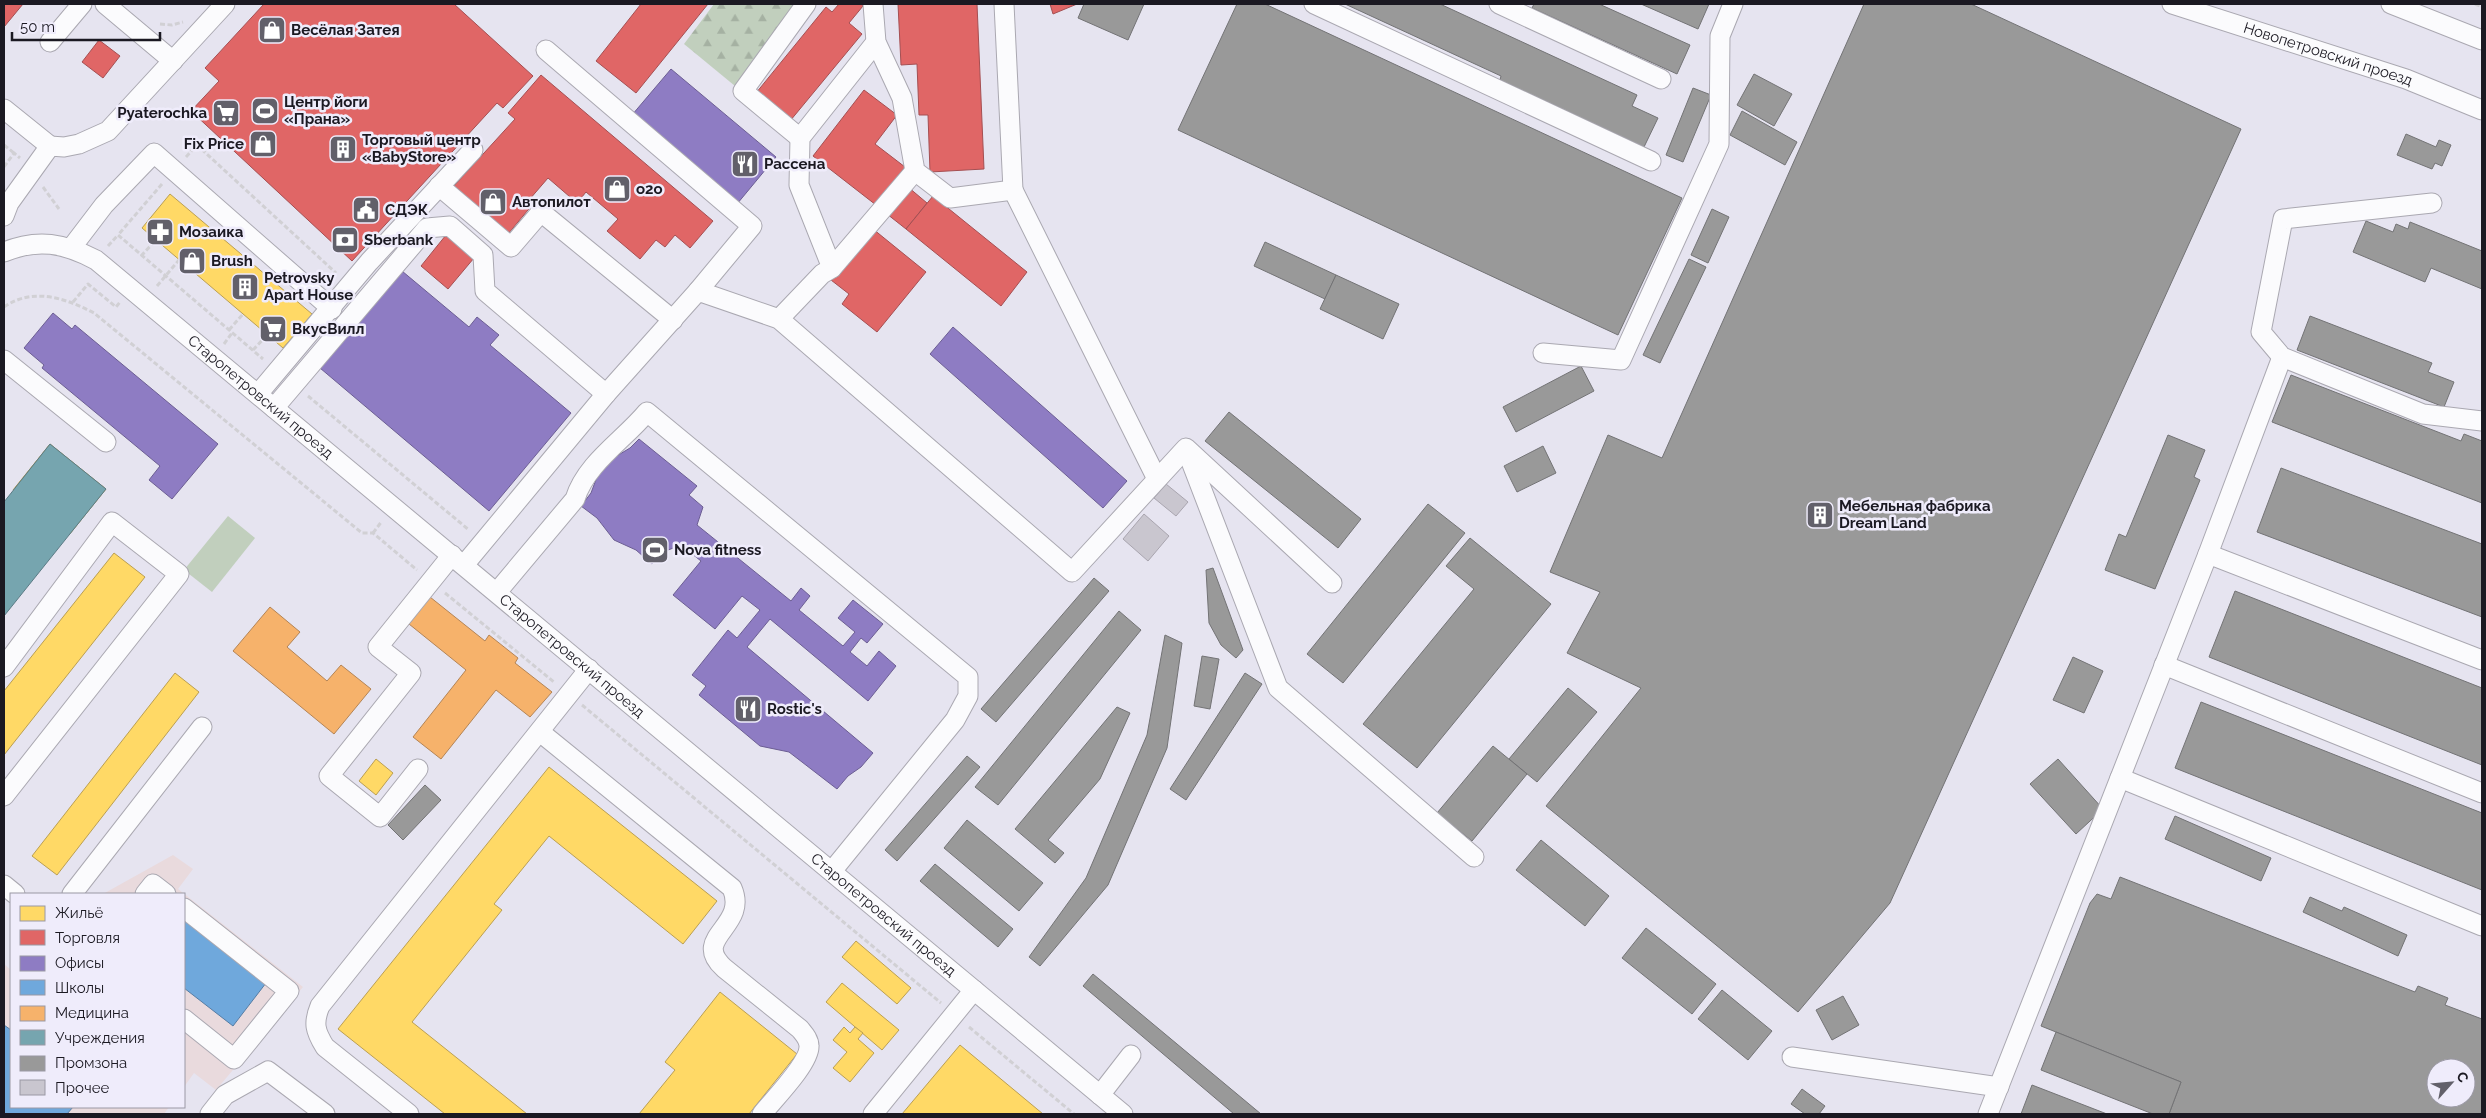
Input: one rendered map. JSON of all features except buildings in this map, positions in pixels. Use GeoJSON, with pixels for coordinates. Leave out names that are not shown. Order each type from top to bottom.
{"type":"FeatureCollection","features":[{"type":"Feature","properties":{"kind":"street"},"geometry":{"type":"LineString","coordinates":[[50,42],[82,4]]}},
{"type":"Feature","properties":{"kind":"street"},"geometry":{"type":"LineString","coordinates":[[105,4],[173,61]]}},
{"type":"Feature","properties":{"kind":"street"},"geometry":{"type":"LineString","coordinates":[[4,216],[9,203],[46,151],[79,144],[108,131],[226,4]]}},
{"type":"Feature","properties":{"kind":"street"},"geometry":{"type":"LineString","coordinates":[[800,138],[743,91],[806,4]]}},
{"type":"Feature","properties":{"kind":"street"},"geometry":{"type":"LineString","coordinates":[[873,4],[876,42],[902,98],[915,171],[950,198],[1013,190]]}},
{"type":"Feature","properties":{"kind":"street"},"geometry":{"type":"LineString","coordinates":[[1004,4],[1013,190],[1157,479]]}},
{"type":"Feature","properties":{"kind":"street"},"geometry":{"type":"LineString","coordinates":[[1314,4],[1651,161]]}},
{"type":"Feature","properties":{"kind":"street"},"geometry":{"type":"LineString","coordinates":[[1499,4],[1660,79]]}},
{"type":"Feature","properties":{"kind":"street"},"geometry":{"type":"LineString","coordinates":[[1543,353],[1621,360],[1719,144],[1720,36],[1733,4]]}},
{"type":"Feature","properties":{"kind":"street","name":"Новопетровский проезд"},"geometry":{"type":"LineString","coordinates":[[2172,4],[2406,79],[2482,110]]}},
{"type":"Feature","properties":{"kind":"street"},"geometry":{"type":"LineString","coordinates":[[2391,4],[2482,40]]}},
{"type":"Feature","properties":{"kind":"street"},"geometry":{"type":"LineString","coordinates":[[832,268],[798,185],[800,138],[876,42]]}},
{"type":"Feature","properties":{"kind":"street"},"geometry":{"type":"LineString","coordinates":[[418,769],[380,817],[329,776],[411,673],[378,647],[431,581],[483,541],[606,394],[673,320],[752,226],[546,50]]}},
{"type":"Feature","properties":{"kind":"street"},"geometry":{"type":"LineString","coordinates":[[4,110],[46,151]]}},
{"type":"Feature","properties":{"kind":"street"},"geometry":{"type":"LineString","coordinates":[[4,125],[46,151]]}},
{"type":"Feature","properties":{"kind":"street"},"geometry":{"type":"LineString","coordinates":[[258,394],[350,286],[472,150]]}},
{"type":"Feature","properties":{"kind":"street"},"geometry":{"type":"LineString","coordinates":[[72,247],[104,206],[154,153],[332,309]]}},
{"type":"Feature","properties":{"kind":"street"},"geometry":{"type":"LineString","coordinates":[[779,319],[822,274],[832,268],[915,171]]}},
{"type":"Feature","properties":{"kind":"street"},"geometry":{"type":"LineString","coordinates":[[439,186],[510,248],[541,212],[673,320]]}},
{"type":"Feature","properties":{"kind":"street"},"geometry":{"type":"LineString","coordinates":[[2432,202],[2283,219],[2260,332],[2282,357],[2423,414],[2482,421]]}},
{"type":"Feature","properties":{"kind":"street"},"geometry":{"type":"LineString","coordinates":[[274,408],[427,228],[450,226],[483,255],[484,291],[606,394]]}},
{"type":"Feature","properties":{"kind":"street","name":"Старопетровский проезд"},"geometry":{"type":"LineString","coordinates":[[4,252],[50,243],[72,247],[96,260],[1123,1114]]}},
{"type":"Feature","properties":{"kind":"street"},"geometry":{"type":"LineString","coordinates":[[698,291],[779,319],[1072,572],[1186,448]]}},
{"type":"Feature","properties":{"kind":"street"},"geometry":{"type":"LineString","coordinates":[[1988,1114],[2208,554],[2282,357]]}},
{"type":"Feature","properties":{"kind":"street"},"geometry":{"type":"LineString","coordinates":[[4,360],[106,442]]}},
{"type":"Feature","properties":{"kind":"street"},"geometry":{"type":"LineString","coordinates":[[497,592],[575,499],[579,487],[616,441],[630,433],[647,412],[968,677],[968,696],[955,720],[832,871]]}},
{"type":"Feature","properties":{"kind":"street"},"geometry":{"type":"LineString","coordinates":[[1186,448],[1332,583]]}},
{"type":"Feature","properties":{"kind":"street"},"geometry":{"type":"LineString","coordinates":[[1186,448],[1278,688],[1474,857]]}},
{"type":"Feature","properties":{"kind":"street"},"geometry":{"type":"LineString","coordinates":[[4,667],[112,522],[179,574],[4,796]]}},
{"type":"Feature","properties":{"kind":"street"},"geometry":{"type":"LineString","coordinates":[[2208,554],[2482,660]]}},
{"type":"Feature","properties":{"kind":"street"},"geometry":{"type":"LineString","coordinates":[[2164,665],[2482,793]]}},
{"type":"Feature","properties":{"kind":"street"},"geometry":{"type":"LineString","coordinates":[[409,1114],[325,1047],[316,1033],[315,1018],[320,1006],[590,669]]}},
{"type":"Feature","properties":{"kind":"street"},"geometry":{"type":"LineString","coordinates":[[73,893],[202,726]]}},
{"type":"Feature","properties":{"kind":"street"},"geometry":{"type":"LineString","coordinates":[[540,732],[732,888],[736,903],[734,914],[715,938],[713,946],[715,956],[724,968],[800,1029],[807,1037],[809,1046],[804,1061],[762,1114]]}},
{"type":"Feature","properties":{"kind":"street"},"geometry":{"type":"LineString","coordinates":[[2120,778],[2482,926]]}},
{"type":"Feature","properties":{"kind":"street"},"geometry":{"type":"LineString","coordinates":[[146,893],[153,884],[165,893]]}},
{"type":"Feature","properties":{"kind":"street"},"geometry":{"type":"LineString","coordinates":[[4,885],[14,893]]}},
{"type":"Feature","properties":{"kind":"street"},"geometry":{"type":"LineString","coordinates":[[185,909],[289,991],[234,1059],[185,1020]]}},
{"type":"Feature","properties":{"kind":"street"},"geometry":{"type":"LineString","coordinates":[[873,1114],[918,1044],[955,1014],[974,990]]}},
{"type":"Feature","properties":{"kind":"street"},"geometry":{"type":"LineString","coordinates":[[1100,1095],[1130,1056]]}},
{"type":"Feature","properties":{"kind":"street"},"geometry":{"type":"LineString","coordinates":[[1792,1057],[1999,1086]]}},
{"type":"Feature","properties":{"kind":"street"},"geometry":{"type":"LineString","coordinates":[[210,1114],[225,1096],[268,1071],[325,1114]]}},
{"type":"Feature","properties":{"kind":"path"},"geometry":{"type":"LineString","coordinates":[[2475,4],[2482,7]]}},
{"type":"Feature","properties":{"kind":"path"},"geometry":{"type":"LineString","coordinates":[[142,34],[153,20],[162,25],[172,25],[188,18]]}},
{"type":"Feature","properties":{"kind":"path"},"geometry":{"type":"LineString","coordinates":[[4,145],[14,153]]}},
{"type":"Feature","properties":{"kind":"path"},"geometry":{"type":"LineString","coordinates":[[106,249],[197,145],[350,286]]}},
{"type":"Feature","properties":{"kind":"path"},"geometry":{"type":"LineString","coordinates":[[118,235],[164,277],[278,371]]}},
{"type":"Feature","properties":{"kind":"path"},"geometry":{"type":"LineString","coordinates":[[141,256],[156,240]]}},
{"type":"Feature","properties":{"kind":"path"},"geometry":{"type":"LineString","coordinates":[[154,290],[179,260]]}},
{"type":"Feature","properties":{"kind":"path"},"geometry":{"type":"LineString","coordinates":[[73,302],[88,284],[116,307],[120,302]]}},
{"type":"Feature","properties":{"kind":"path"},"geometry":{"type":"LineString","coordinates":[[4,307],[19,298],[37,297],[67,299],[94,313],[362,533],[373,532],[1074,1114]]}},
{"type":"Feature","properties":{"kind":"path"},"geometry":{"type":"LineString","coordinates":[[229,330],[243,314]]}},
{"type":"Feature","properties":{"kind":"path"},"geometry":{"type":"LineString","coordinates":[[222,347],[232,333]]}},
{"type":"Feature","properties":{"kind":"path"},"geometry":{"type":"LineString","coordinates":[[253,350],[268,334]]}},
{"type":"Feature","properties":{"kind":"path"},"geometry":{"type":"LineString","coordinates":[[294,384],[483,541]]}},
{"type":"Feature","properties":{"kind":"shaded area"},"geometry":{"type":"Polygon","coordinates":[[[173,855],[193,869],[178,889],[183,893],[105,893],[173,855]]]}},
{"type":"Feature","properties":{"kind":"shaded area"},"geometry":{"type":"Polygon","coordinates":[[[185,894],[303,987],[216,1090],[194,1073],[185,1086],[185,894]]]}},
{"type":"Feature","properties":{"kind":"shaded area"},"geometry":{"type":"Polygon","coordinates":[[[4,964],[10,969],[10,1108],[168,1108],[164,1114],[4,1114],[4,964]]]}},
{"type":"Feature","properties":{"kind":"green space"},"geometry":{"type":"Polygon","coordinates":[[[714,4],[795,4],[735,86],[684,44],[714,4]]]}},
{"type":"Feature","properties":{"kind":"green space"},"geometry":{"type":"Polygon","coordinates":[[[228,516],[255,538],[212,592],[184,570],[228,516]]]}},
{"type":"Feature","properties":{"kind":"place","name":"Весёлая Затея"},"geometry":{"type":"Point","coordinates":[272,30]}},
{"type":"Feature","properties":{"kind":"place","name":"Центр йоги «Прана»"},"geometry":{"type":"Point","coordinates":[265,111]}},
{"type":"Feature","properties":{"kind":"place","name":"Pyaterochka"},"geometry":{"type":"Point","coordinates":[226,113]}},
{"type":"Feature","properties":{"kind":"place","name":"Fix Price"},"geometry":{"type":"Point","coordinates":[263,144]}},
{"type":"Feature","properties":{"kind":"place","name":"Торговый центр «BabyStore»"},"geometry":{"type":"Point","coordinates":[343,149]}},
{"type":"Feature","properties":{"kind":"place","name":"Рассена"},"geometry":{"type":"Point","coordinates":[745,164]}},
{"type":"Feature","properties":{"kind":"place","name":"o2o"},"geometry":{"type":"Point","coordinates":[617,189]}},
{"type":"Feature","properties":{"kind":"place","name":"Автопилот"},"geometry":{"type":"Point","coordinates":[493,202]}},
{"type":"Feature","properties":{"kind":"place","name":"СДЭК"},"geometry":{"type":"Point","coordinates":[366,210]}},
{"type":"Feature","properties":{"kind":"place","name":"Мозаика"},"geometry":{"type":"Point","coordinates":[160,232]}},
{"type":"Feature","properties":{"kind":"place","name":"Sberbank"},"geometry":{"type":"Point","coordinates":[345,240]}},
{"type":"Feature","properties":{"kind":"place","name":"Brush"},"geometry":{"type":"Point","coordinates":[192,261]}},
{"type":"Feature","properties":{"kind":"place","name":"Petrovsky Apart House"},"geometry":{"type":"Point","coordinates":[245,287]}},
{"type":"Feature","properties":{"kind":"place","name":"ВкусВилл"},"geometry":{"type":"Point","coordinates":[273,329]}},
{"type":"Feature","properties":{"kind":"place","name":"Мебельная фабрика Dream Land"},"geometry":{"type":"Point","coordinates":[1820,515]}},
{"type":"Feature","properties":{"kind":"place","name":"Nova fitness"},"geometry":{"type":"Point","coordinates":[655,550]}},
{"type":"Feature","properties":{"kind":"place","name":"Rostic's"},"geometry":{"type":"Point","coordinates":[748,709]}}]}
